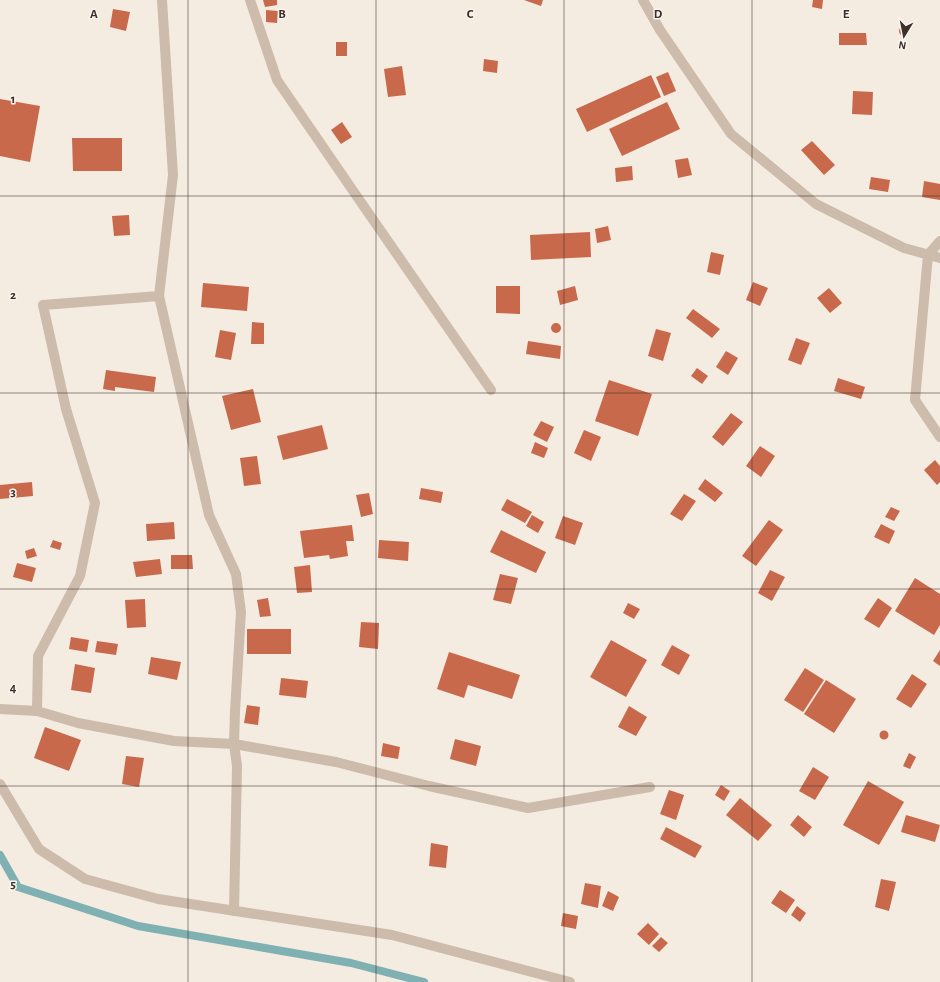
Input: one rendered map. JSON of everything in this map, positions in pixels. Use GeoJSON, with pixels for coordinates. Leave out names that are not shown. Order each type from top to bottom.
{"type":"FeatureCollection","features":[{"type":"Feature","properties":{"kind":"street"},"geometry":{"type":"LineString","coordinates":[[162,0],[173,175],[159,296],[209,515],[236,574],[241,612],[234,744],[237,766],[234,911]]}},
{"type":"Feature","properties":{"kind":"street"},"geometry":{"type":"LineString","coordinates":[[250,0],[277,80],[491,390]]}},
{"type":"Feature","properties":{"kind":"street"},"geometry":{"type":"LineString","coordinates":[[643,0],[660,30],[731,134],[816,204],[904,248],[940,258]]}},
{"type":"Feature","properties":{"kind":"street"},"geometry":{"type":"LineString","coordinates":[[940,241],[928,255],[915,400],[940,437]]}},
{"type":"Feature","properties":{"kind":"street"},"geometry":{"type":"LineString","coordinates":[[37,711],[38,656],[80,576],[95,503],[66,409],[43,305],[159,296]]}},
{"type":"Feature","properties":{"kind":"street"},"geometry":{"type":"LineString","coordinates":[[0,709],[37,711],[78,723],[174,741],[234,744],[336,762],[429,786],[528,808],[650,787]]}},
{"type":"Feature","properties":{"kind":"street"},"geometry":{"type":"LineString","coordinates":[[0,784],[39,848],[85,879],[158,899],[392,935],[570,982]]}},
{"type":"Feature","properties":{"kind":"building"},"geometry":{"type":"Polygon","coordinates":[[[263,0],[277,0],[277,5],[265,7],[263,0]]]}},
{"type":"Feature","properties":{"kind":"building"},"geometry":{"type":"Polygon","coordinates":[[[524,0],[543,0],[541,6],[524,0]]]}},
{"type":"Feature","properties":{"kind":"building"},"geometry":{"type":"Polygon","coordinates":[[[813,0],[823,0],[822,9],[812,7],[813,0]]]}},
{"type":"Feature","properties":{"kind":"building"},"geometry":{"type":"Polygon","coordinates":[[[113,9],[130,12],[126,31],[110,27],[113,9]]]}},
{"type":"Feature","properties":{"kind":"building"},"geometry":{"type":"Polygon","coordinates":[[[266,10],[278,11],[277,23],[266,22],[266,10]]]}},
{"type":"Feature","properties":{"kind":"building"},"geometry":{"type":"Polygon","coordinates":[[[902,26],[906,26],[908,27],[908,35],[902,36],[899,33],[899,29],[902,26]]]}},
{"type":"Feature","properties":{"kind":"building"},"geometry":{"type":"Polygon","coordinates":[[[839,33],[866,33],[867,45],[839,45],[839,33]]]}},
{"type":"Feature","properties":{"kind":"building"},"geometry":{"type":"Polygon","coordinates":[[[336,42],[347,42],[347,56],[336,56],[336,42]]]}},
{"type":"Feature","properties":{"kind":"building"},"geometry":{"type":"Polygon","coordinates":[[[484,59],[498,61],[497,73],[483,71],[484,59]]]}},
{"type":"Feature","properties":{"kind":"building"},"geometry":{"type":"Polygon","coordinates":[[[402,66],[406,95],[388,97],[384,69],[402,66]]]}},
{"type":"Feature","properties":{"kind":"building"},"geometry":{"type":"Polygon","coordinates":[[[668,72],[676,91],[664,96],[656,77],[668,72]]]}},
{"type":"Feature","properties":{"kind":"building"},"geometry":{"type":"Polygon","coordinates":[[[651,75],[661,97],[587,132],[576,109],[651,75]]]}},
{"type":"Feature","properties":{"kind":"building"},"geometry":{"type":"Polygon","coordinates":[[[853,91],[873,92],[872,115],[852,114],[853,91]]]}},
{"type":"Feature","properties":{"kind":"building"},"geometry":{"type":"Polygon","coordinates":[[[0,99],[40,106],[30,162],[0,156],[0,99]]]}},
{"type":"Feature","properties":{"kind":"building"},"geometry":{"type":"Polygon","coordinates":[[[667,102],[680,129],[622,156],[609,129],[667,102]]]}},
{"type":"Feature","properties":{"kind":"building"},"geometry":{"type":"Polygon","coordinates":[[[342,122],[352,137],[341,144],[331,130],[342,122]]]}},
{"type":"Feature","properties":{"kind":"building"},"geometry":{"type":"Polygon","coordinates":[[[72,138],[122,138],[122,171],[73,171],[72,138]]]}},
{"type":"Feature","properties":{"kind":"building"},"geometry":{"type":"Polygon","coordinates":[[[812,141],[835,165],[824,175],[801,150],[812,141]]]}},
{"type":"Feature","properties":{"kind":"building"},"geometry":{"type":"Polygon","coordinates":[[[688,158],[692,175],[678,178],[675,160],[688,158]]]}},
{"type":"Feature","properties":{"kind":"building"},"geometry":{"type":"Polygon","coordinates":[[[632,166],[633,180],[616,182],[615,168],[632,166]]]}},
{"type":"Feature","properties":{"kind":"building"},"geometry":{"type":"Polygon","coordinates":[[[871,177],[890,180],[888,192],[869,189],[871,177]]]}},
{"type":"Feature","properties":{"kind":"building"},"geometry":{"type":"Polygon","coordinates":[[[924,181],[940,184],[940,200],[922,197],[924,181]]]}},
{"type":"Feature","properties":{"kind":"building"},"geometry":{"type":"Polygon","coordinates":[[[129,215],[130,235],[114,236],[112,216],[129,215]]]}},
{"type":"Feature","properties":{"kind":"building"},"geometry":{"type":"Polygon","coordinates":[[[608,226],[611,240],[597,243],[595,229],[608,226]]]}},
{"type":"Feature","properties":{"kind":"building"},"geometry":{"type":"Polygon","coordinates":[[[590,232],[591,257],[531,260],[530,235],[590,232]]]}},
{"type":"Feature","properties":{"kind":"building"},"geometry":{"type":"Polygon","coordinates":[[[711,252],[724,255],[720,275],[707,272],[711,252]]]}},
{"type":"Feature","properties":{"kind":"building"},"geometry":{"type":"Polygon","coordinates":[[[753,282],[768,288],[760,306],[746,300],[753,282]]]}},
{"type":"Feature","properties":{"kind":"building"},"geometry":{"type":"Polygon","coordinates":[[[203,283],[249,287],[247,311],[201,307],[203,283]]]}},
{"type":"Feature","properties":{"kind":"building"},"geometry":{"type":"Polygon","coordinates":[[[496,286],[520,286],[520,314],[496,313],[496,286]]]}},
{"type":"Feature","properties":{"kind":"building"},"geometry":{"type":"Polygon","coordinates":[[[575,286],[578,300],[560,305],[557,291],[575,286]]]}},
{"type":"Feature","properties":{"kind":"building"},"geometry":{"type":"Polygon","coordinates":[[[829,288],[842,303],[830,313],[817,298],[829,288]]]}},
{"type":"Feature","properties":{"kind":"building"},"geometry":{"type":"Polygon","coordinates":[[[693,309],[720,329],[712,338],[686,318],[693,309]]]}},
{"type":"Feature","properties":{"kind":"building"},"geometry":{"type":"Polygon","coordinates":[[[252,322],[264,323],[264,344],[251,344],[252,322]]]}},
{"type":"Feature","properties":{"kind":"building"},"geometry":{"type":"Polygon","coordinates":[[[554,323],[558,323],[561,328],[558,333],[554,333],[551,330],[551,326],[554,323]]]}},
{"type":"Feature","properties":{"kind":"building"},"geometry":{"type":"Polygon","coordinates":[[[656,329],[671,333],[663,361],[648,356],[656,329]]]}},
{"type":"Feature","properties":{"kind":"building"},"geometry":{"type":"Polygon","coordinates":[[[220,330],[236,333],[231,360],[215,357],[220,330]]]}},
{"type":"Feature","properties":{"kind":"building"},"geometry":{"type":"Polygon","coordinates":[[[796,338],[810,343],[801,365],[788,360],[796,338]]]}},
{"type":"Feature","properties":{"kind":"building"},"geometry":{"type":"Polygon","coordinates":[[[528,341],[561,346],[560,359],[526,354],[528,341]]]}},
{"type":"Feature","properties":{"kind":"building"},"geometry":{"type":"Polygon","coordinates":[[[726,351],[738,358],[728,375],[716,367],[726,351]]]}},
{"type":"Feature","properties":{"kind":"building"},"geometry":{"type":"Polygon","coordinates":[[[697,368],[708,376],[702,384],[691,376],[697,368]]]}},
{"type":"Feature","properties":{"kind":"building"},"geometry":{"type":"Polygon","coordinates":[[[106,370],[156,377],[154,392],[115,387],[115,391],[103,389],[106,370]]]}},
{"type":"Feature","properties":{"kind":"building"},"geometry":{"type":"Polygon","coordinates":[[[838,378],[865,387],[861,399],[834,391],[838,378]]]}},
{"type":"Feature","properties":{"kind":"building"},"geometry":{"type":"Polygon","coordinates":[[[609,380],[652,394],[638,436],[595,421],[609,380]]]}},
{"type":"Feature","properties":{"kind":"building"},"geometry":{"type":"Polygon","coordinates":[[[253,389],[261,422],[231,430],[222,396],[253,389]]]}},
{"type":"Feature","properties":{"kind":"building"},"geometry":{"type":"Polygon","coordinates":[[[731,413],[743,422],[723,446],[712,437],[731,413]]]}},
{"type":"Feature","properties":{"kind":"building"},"geometry":{"type":"Polygon","coordinates":[[[541,421],[554,427],[547,442],[533,435],[541,421]]]}},
{"type":"Feature","properties":{"kind":"building"},"geometry":{"type":"Polygon","coordinates":[[[322,425],[328,449],[283,460],[277,436],[322,425]]]}},
{"type":"Feature","properties":{"kind":"building"},"geometry":{"type":"Polygon","coordinates":[[[584,430],[601,437],[591,461],[574,453],[584,430]]]}},
{"type":"Feature","properties":{"kind":"building"},"geometry":{"type":"Polygon","coordinates":[[[535,442],[548,448],[544,458],[531,453],[535,442]]]}},
{"type":"Feature","properties":{"kind":"building"},"geometry":{"type":"Polygon","coordinates":[[[760,446],[775,456],[761,477],[746,466],[760,446]]]}},
{"type":"Feature","properties":{"kind":"building"},"geometry":{"type":"Polygon","coordinates":[[[257,456],[261,484],[244,486],[240,458],[257,456]]]}},
{"type":"Feature","properties":{"kind":"building"},"geometry":{"type":"Polygon","coordinates":[[[935,460],[940,466],[940,482],[937,485],[924,470],[935,460]]]}},
{"type":"Feature","properties":{"kind":"building"},"geometry":{"type":"Polygon","coordinates":[[[705,479],[723,493],[715,502],[698,489],[705,479]]]}},
{"type":"Feature","properties":{"kind":"building"},"geometry":{"type":"Polygon","coordinates":[[[32,482],[33,496],[0,499],[0,485],[32,482]]]}},
{"type":"Feature","properties":{"kind":"building"},"geometry":{"type":"Polygon","coordinates":[[[421,488],[443,492],[441,503],[419,499],[421,488]]]}},
{"type":"Feature","properties":{"kind":"building"},"geometry":{"type":"Polygon","coordinates":[[[369,493],[373,514],[361,517],[356,495],[369,493]]]}},
{"type":"Feature","properties":{"kind":"building"},"geometry":{"type":"Polygon","coordinates":[[[684,494],[696,501],[682,521],[670,514],[684,494]]]}},
{"type":"Feature","properties":{"kind":"building"},"geometry":{"type":"Polygon","coordinates":[[[507,499],[532,512],[525,523],[501,510],[507,499]]]}},
{"type":"Feature","properties":{"kind":"building"},"geometry":{"type":"Polygon","coordinates":[[[891,507],[900,511],[894,521],[885,517],[891,507]]]}},
{"type":"Feature","properties":{"kind":"building"},"geometry":{"type":"Polygon","coordinates":[[[532,515],[544,522],[538,533],[526,526],[532,515]]]}},
{"type":"Feature","properties":{"kind":"building"},"geometry":{"type":"Polygon","coordinates":[[[563,516],[583,523],[575,545],[555,538],[563,516]]]}},
{"type":"Feature","properties":{"kind":"building"},"geometry":{"type":"Polygon","coordinates":[[[769,520],[783,530],[756,566],[742,556],[769,520]]]}},
{"type":"Feature","properties":{"kind":"building"},"geometry":{"type":"Polygon","coordinates":[[[174,522],[175,539],[147,541],[146,524],[174,522]]]}},
{"type":"Feature","properties":{"kind":"building"},"geometry":{"type":"Polygon","coordinates":[[[881,524],[895,531],[889,544],[874,537],[881,524]]]}},
{"type":"Feature","properties":{"kind":"building"},"geometry":{"type":"Polygon","coordinates":[[[352,525],[354,541],[346,541],[348,556],[330,559],[329,555],[304,558],[300,531],[352,525]]]}},
{"type":"Feature","properties":{"kind":"building"},"geometry":{"type":"Polygon","coordinates":[[[501,530],[546,552],[536,573],[490,552],[501,530]]]}},
{"type":"Feature","properties":{"kind":"building"},"geometry":{"type":"Polygon","coordinates":[[[53,540],[62,543],[60,550],[50,547],[53,540]]]}},
{"type":"Feature","properties":{"kind":"building"},"geometry":{"type":"Polygon","coordinates":[[[379,540],[409,542],[408,561],[378,558],[379,540]]]}},
{"type":"Feature","properties":{"kind":"building"},"geometry":{"type":"Polygon","coordinates":[[[34,548],[37,556],[27,559],[25,551],[34,548]]]}},
{"type":"Feature","properties":{"kind":"building"},"geometry":{"type":"Polygon","coordinates":[[[171,555],[192,555],[193,569],[171,569],[171,555]]]}},
{"type":"Feature","properties":{"kind":"building"},"geometry":{"type":"Polygon","coordinates":[[[160,559],[162,574],[136,577],[133,562],[160,559]]]}},
{"type":"Feature","properties":{"kind":"building"},"geometry":{"type":"Polygon","coordinates":[[[17,563],[36,568],[32,582],[13,577],[17,563]]]}},
{"type":"Feature","properties":{"kind":"building"},"geometry":{"type":"Polygon","coordinates":[[[310,565],[312,592],[297,593],[294,567],[310,565]]]}},
{"type":"Feature","properties":{"kind":"building"},"geometry":{"type":"Polygon","coordinates":[[[770,570],[785,577],[772,601],[758,593],[770,570]]]}},
{"type":"Feature","properties":{"kind":"building"},"geometry":{"type":"Polygon","coordinates":[[[500,574],[518,578],[511,604],[493,600],[500,574]]]}},
{"type":"Feature","properties":{"kind":"building"},"geometry":{"type":"Polygon","coordinates":[[[915,578],[940,594],[940,625],[934,635],[895,611],[915,578]]]}},
{"type":"Feature","properties":{"kind":"building"},"geometry":{"type":"Polygon","coordinates":[[[268,598],[271,616],[260,617],[257,600],[268,598]]]}},
{"type":"Feature","properties":{"kind":"building"},"geometry":{"type":"Polygon","coordinates":[[[878,598],[892,608],[879,628],[864,619],[878,598]]]}},
{"type":"Feature","properties":{"kind":"building"},"geometry":{"type":"Polygon","coordinates":[[[145,599],[146,627],[127,628],[125,600],[145,599]]]}},
{"type":"Feature","properties":{"kind":"building"},"geometry":{"type":"Polygon","coordinates":[[[628,603],[640,609],[634,619],[623,613],[628,603]]]}},
{"type":"Feature","properties":{"kind":"building"},"geometry":{"type":"Polygon","coordinates":[[[361,622],[379,623],[378,649],[359,647],[361,622]]]}},
{"type":"Feature","properties":{"kind":"building"},"geometry":{"type":"Polygon","coordinates":[[[247,629],[291,629],[291,654],[247,654],[247,629]]]}},
{"type":"Feature","properties":{"kind":"building"},"geometry":{"type":"Polygon","coordinates":[[[71,637],[89,640],[87,652],[69,649],[71,637]]]}},
{"type":"Feature","properties":{"kind":"building"},"geometry":{"type":"Polygon","coordinates":[[[611,640],[647,660],[626,697],[590,677],[611,640]]]}},
{"type":"Feature","properties":{"kind":"building"},"geometry":{"type":"Polygon","coordinates":[[[97,641],[118,644],[116,655],[95,652],[97,641]]]}},
{"type":"Feature","properties":{"kind":"building"},"geometry":{"type":"Polygon","coordinates":[[[672,645],[690,655],[679,675],[661,665],[672,645]]]}},
{"type":"Feature","properties":{"kind":"building"},"geometry":{"type":"Polygon","coordinates":[[[940,650],[940,666],[933,661],[940,650]]]}},
{"type":"Feature","properties":{"kind":"building"},"geometry":{"type":"Polygon","coordinates":[[[449,652],[520,675],[512,699],[468,685],[464,698],[437,689],[449,652]]]}},
{"type":"Feature","properties":{"kind":"building"},"geometry":{"type":"Polygon","coordinates":[[[151,657],[181,662],[177,680],[148,674],[151,657]]]}},
{"type":"Feature","properties":{"kind":"building"},"geometry":{"type":"Polygon","coordinates":[[[75,664],[95,668],[91,693],[71,690],[75,664]]]}},
{"type":"Feature","properties":{"kind":"building"},"geometry":{"type":"Polygon","coordinates":[[[805,668],[824,680],[803,712],[784,700],[805,668]]]}},
{"type":"Feature","properties":{"kind":"building"},"geometry":{"type":"Polygon","coordinates":[[[912,674],[927,684],[911,708],[896,699],[912,674]]]}},
{"type":"Feature","properties":{"kind":"building"},"geometry":{"type":"Polygon","coordinates":[[[281,678],[308,681],[306,698],[279,695],[281,678]]]}},
{"type":"Feature","properties":{"kind":"building"},"geometry":{"type":"Polygon","coordinates":[[[826,680],[856,699],[834,733],[804,714],[826,680]]]}},
{"type":"Feature","properties":{"kind":"building"},"geometry":{"type":"Polygon","coordinates":[[[247,705],[260,707],[258,725],[244,723],[247,705]]]}},
{"type":"Feature","properties":{"kind":"building"},"geometry":{"type":"Polygon","coordinates":[[[629,706],[647,717],[636,736],[618,727],[629,706]]]}},
{"type":"Feature","properties":{"kind":"building"},"geometry":{"type":"Polygon","coordinates":[[[45,727],[81,740],[69,771],[34,758],[45,727]]]}},
{"type":"Feature","properties":{"kind":"building"},"geometry":{"type":"Polygon","coordinates":[[[884,730],[889,735],[884,740],[879,735],[884,730]]]}},
{"type":"Feature","properties":{"kind":"building"},"geometry":{"type":"Polygon","coordinates":[[[455,739],[481,746],[476,766],[450,759],[455,739]]]}},
{"type":"Feature","properties":{"kind":"building"},"geometry":{"type":"Polygon","coordinates":[[[383,743],[400,747],[398,759],[381,756],[383,743]]]}},
{"type":"Feature","properties":{"kind":"building"},"geometry":{"type":"Polygon","coordinates":[[[909,753],[916,757],[910,769],[903,766],[909,753]]]}},
{"type":"Feature","properties":{"kind":"building"},"geometry":{"type":"Polygon","coordinates":[[[126,756],[144,758],[139,787],[122,784],[126,756]]]}},
{"type":"Feature","properties":{"kind":"building"},"geometry":{"type":"Polygon","coordinates":[[[813,767],[829,777],[815,800],[799,791],[813,767]]]}},
{"type":"Feature","properties":{"kind":"building"},"geometry":{"type":"Polygon","coordinates":[[[868,781],[904,802],[879,845],[843,825],[868,781]]]}},
{"type":"Feature","properties":{"kind":"building"},"geometry":{"type":"Polygon","coordinates":[[[721,785],[730,791],[724,801],[715,795],[721,785]]]}},
{"type":"Feature","properties":{"kind":"building"},"geometry":{"type":"Polygon","coordinates":[[[669,790],[684,795],[676,820],[660,814],[669,790]]]}},
{"type":"Feature","properties":{"kind":"building"},"geometry":{"type":"Polygon","coordinates":[[[740,798],[772,825],[758,841],[726,815],[740,798]]]}},
{"type":"Feature","properties":{"kind":"building"},"geometry":{"type":"Polygon","coordinates":[[[798,815],[812,827],[804,837],[790,825],[798,815]]]}},
{"type":"Feature","properties":{"kind":"building"},"geometry":{"type":"Polygon","coordinates":[[[906,815],[940,825],[935,842],[901,832],[906,815]]]}},
{"type":"Feature","properties":{"kind":"building"},"geometry":{"type":"Polygon","coordinates":[[[666,827],[702,846],[695,858],[660,839],[666,827]]]}},
{"type":"Feature","properties":{"kind":"building"},"geometry":{"type":"Polygon","coordinates":[[[431,843],[448,846],[446,868],[429,866],[431,843]]]}},
{"type":"Feature","properties":{"kind":"building"},"geometry":{"type":"Polygon","coordinates":[[[881,879],[896,882],[889,911],[875,907],[881,879]]]}},
{"type":"Feature","properties":{"kind":"building"},"geometry":{"type":"Polygon","coordinates":[[[585,883],[601,886],[598,908],[581,904],[585,883]]]}},
{"type":"Feature","properties":{"kind":"building"},"geometry":{"type":"Polygon","coordinates":[[[780,890],[795,900],[786,913],[771,903],[780,890]]]}},
{"type":"Feature","properties":{"kind":"building"},"geometry":{"type":"Polygon","coordinates":[[[608,891],[619,897],[613,911],[602,906],[608,891]]]}},
{"type":"Feature","properties":{"kind":"building"},"geometry":{"type":"Polygon","coordinates":[[[797,906],[806,913],[800,922],[791,915],[797,906]]]}},
{"type":"Feature","properties":{"kind":"building"},"geometry":{"type":"Polygon","coordinates":[[[563,913],[578,916],[576,929],[561,926],[563,913]]]}},
{"type":"Feature","properties":{"kind":"building"},"geometry":{"type":"Polygon","coordinates":[[[648,923],[659,934],[649,945],[637,934],[648,923]]]}},
{"type":"Feature","properties":{"kind":"building"},"geometry":{"type":"Polygon","coordinates":[[[661,937],[668,943],[659,952],[652,946],[661,937]]]}},
{"type":"Feature","properties":{"kind":"waterway"},"geometry":{"type":"LineString","coordinates":[[0,855],[18,887],[138,926],[351,963],[424,982]]}}]}
